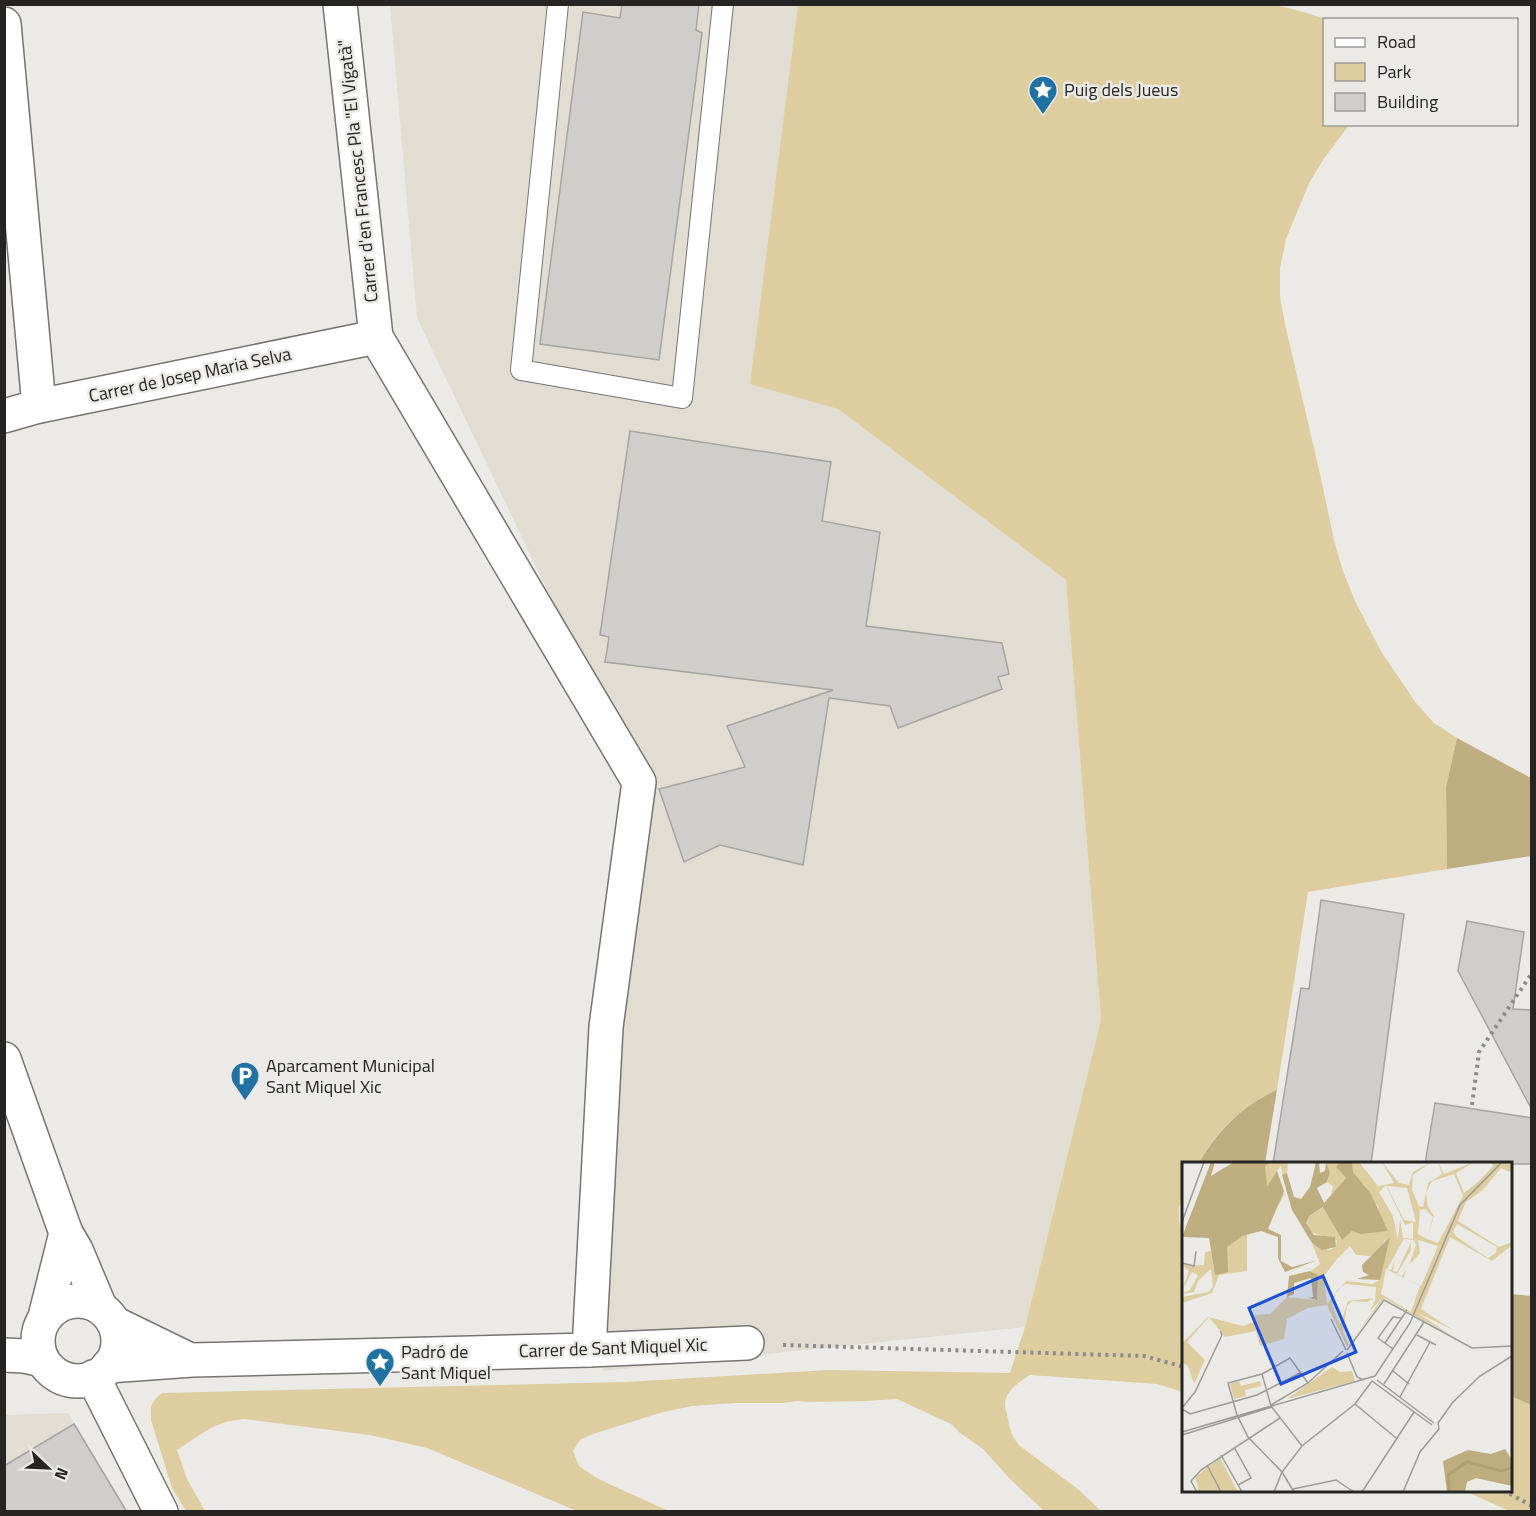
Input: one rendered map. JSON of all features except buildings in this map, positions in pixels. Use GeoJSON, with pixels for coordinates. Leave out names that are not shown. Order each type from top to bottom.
{"type":"FeatureCollection","features":[{"type":"Feature","properties":{"kind":"street","name":"Carrer d'en Francesc Pla \"El Vigatà\""},"geometry":{"type":"LineString","coordinates":[[340,4],[376,337]]}},
{"type":"Feature","properties":{"kind":"street"},"geometry":{"type":"LineString","coordinates":[[4,24],[39,406]]}},
{"type":"Feature","properties":{"kind":"street","name":"Carrer de Josep Maria Selva"},"geometry":{"type":"LineString","coordinates":[[4,416],[39,406],[376,337]]}},
{"type":"Feature","properties":{"kind":"street"},"geometry":{"type":"LineString","coordinates":[[376,337],[639,782],[606,1027],[589,1350]]}},
{"type":"Feature","properties":{"kind":"street"},"geometry":{"type":"LineString","coordinates":[[4,1059],[66,1233],[117,1334],[115,1357],[101,1372],[79,1381],[64,1379],[52,1372],[42,1360],[38,1347],[39,1331],[45,1317],[66,1233]]}},
{"type":"Feature","properties":{"kind":"street"},"geometry":{"type":"LineString","coordinates":[[45,1317],[56,1306],[70,1301],[86,1302],[107,1315]]}},
{"type":"Feature","properties":{"kind":"street","name":"Carrer de Sant Miquel Xic"},"geometry":{"type":"LineString","coordinates":[[107,1315],[192,1360]]}},
{"type":"Feature","properties":{"kind":"street","name":"Carrer de Sant Miquel Xic"},"geometry":{"type":"LineString","coordinates":[[101,1372],[192,1360],[589,1350],[747,1343]]}},
{"type":"Feature","properties":{"kind":"street"},"geometry":{"type":"LineString","coordinates":[[4,1354],[42,1360]]}},
{"type":"Feature","properties":{"kind":"street"},"geometry":{"type":"LineString","coordinates":[[101,1372],[161,1512]]}},
{"type":"Feature","properties":{"kind":"lane"},"geometry":{"type":"LineString","coordinates":[[558,4],[522,370],[682,398],[723,4]]}},
{"type":"Feature","properties":{"kind":"path"},"geometry":{"type":"LineString","coordinates":[[1472,1105],[1479,1052],[1532,974]]}},
{"type":"Feature","properties":{"kind":"path"},"geometry":{"type":"LineString","coordinates":[[747,1343],[1144,1356],[1182,1366]]}},
{"type":"Feature","properties":{"kind":"path"},"geometry":{"type":"LineString","coordinates":[[1505,1492],[1532,1506]]}},
{"type":"Feature","properties":{"kind":"shaded area"},"geometry":{"type":"Polygon","coordinates":[[[390,5],[798,5],[751,383],[838,409],[1066,580],[1101,1020],[1025,1327],[603,1371],[639,782],[417,318],[390,5]]]}},
{"type":"Feature","properties":{"kind":"shaded area"},"geometry":{"type":"Polygon","coordinates":[[[1457,738],[1531,778],[1531,856],[1447,869],[1446,787],[1457,738]]]}},
{"type":"Feature","properties":{"kind":"shaded area"},"geometry":{"type":"Polygon","coordinates":[[[1277,1090],[1265,1162],[1200,1162],[1214,1140],[1232,1120],[1277,1090]]]}},
{"type":"Feature","properties":{"kind":"shaded area"},"geometry":{"type":"Polygon","coordinates":[[[1512,1294],[1531,1296],[1531,1405],[1512,1396],[1512,1294]]]}},
{"type":"Feature","properties":{"kind":"shaded area"},"geometry":{"type":"Polygon","coordinates":[[[68,1413],[126,1511],[5,1511],[4,1415],[68,1413]]]}},
{"type":"Feature","properties":{"kind":"green space"},"geometry":{"type":"Polygon","coordinates":[[[1272,4],[1323,18],[1323,126],[1348,126],[1309,183],[1286,239],[1280,268],[1280,297],[1334,540],[1355,601],[1382,653],[1416,703],[1434,723],[1457,738],[1446,787],[1447,869],[1308,892],[1277,1090],[1253,1103],[1232,1120],[1214,1140],[1200,1162],[1182,1162],[1182,1200],[1179,1207],[1179,1221],[1182,1230],[1182,1392],[1157,1384],[1030,1375],[1010,1391],[1005,1404],[1011,1430],[1017,1443],[1079,1490],[1101,1511],[1044,1511],[983,1449],[951,1424],[897,1399],[692,1406],[663,1412],[580,1440],[573,1451],[579,1466],[609,1484],[671,1512],[577,1511],[427,1448],[370,1435],[244,1419],[229,1421],[215,1426],[177,1450],[187,1479],[205,1511],[186,1511],[172,1488],[151,1420],[151,1406],[162,1393],[626,1382],[828,1370],[1010,1373],[1025,1327],[1101,1020],[1066,580],[838,409],[750,384],[798,5],[1272,4]]]}},
{"type":"Feature","properties":{"kind":"green space"},"geometry":{"type":"Polygon","coordinates":[[[1512,1396],[1531,1405],[1531,1511],[1509,1511],[1467,1492],[1512,1492],[1512,1396]]]}},
{"type":"Feature","properties":{"kind":"place","name":"Puig dels Jueus"},"geometry":{"type":"Point","coordinates":[1043,116]}},
{"type":"Feature","properties":{"kind":"place","name":"Aparcament Municipal Sant Miquel Xic"},"geometry":{"type":"Point","coordinates":[245,1102]}},
{"type":"Feature","properties":{"kind":"place","name":"Padró de Sant Miquel"},"geometry":{"type":"Point","coordinates":[380,1388]}}]}
